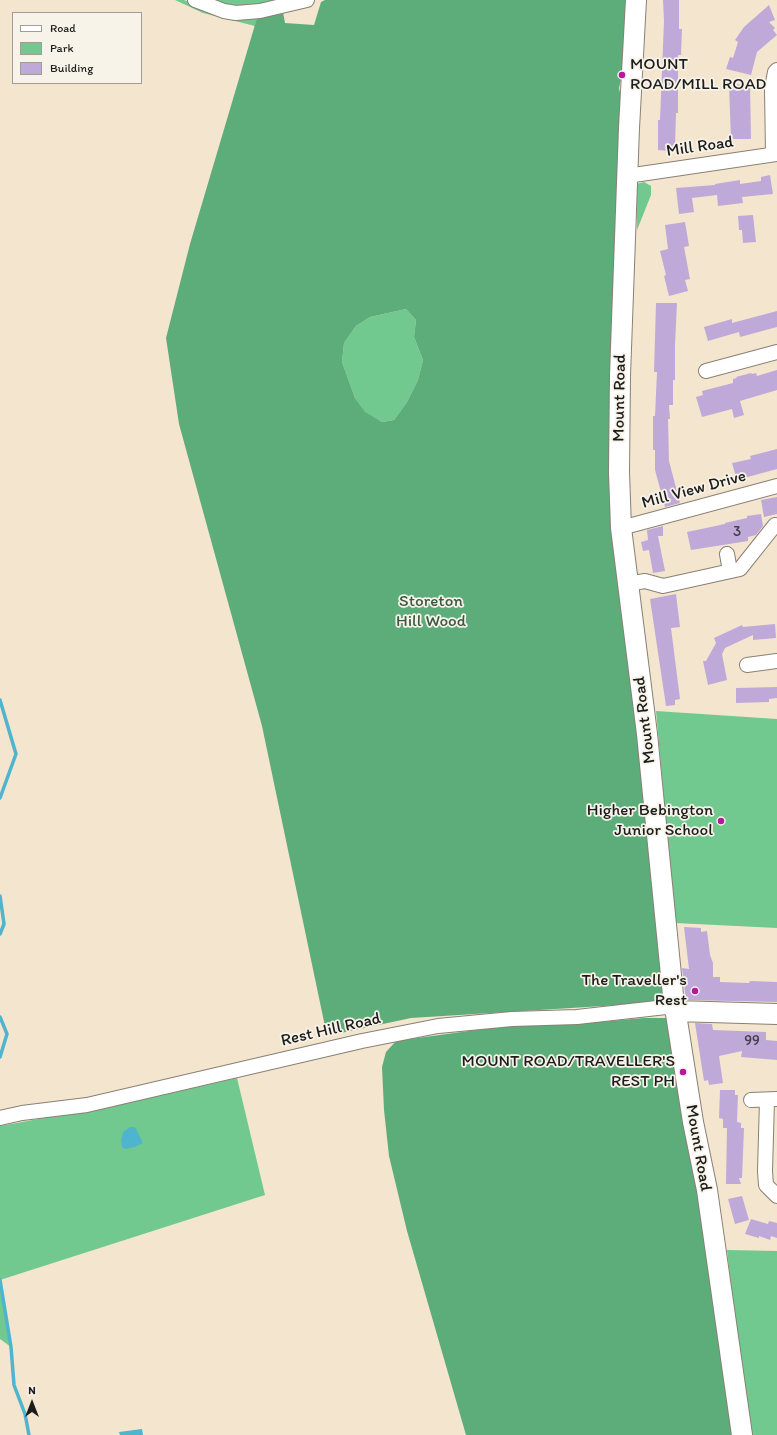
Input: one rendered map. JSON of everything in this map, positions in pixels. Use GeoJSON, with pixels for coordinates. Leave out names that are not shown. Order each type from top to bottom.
{"type":"FeatureCollection","features":[{"type":"Feature","properties":{"kind":"main road","name":"Mount Road"},"geometry":{"type":"LineString","coordinates":[[636,0],[627,176],[620,376],[620,528],[647,734],[664,910],[680,1010],[693,1122],[706,1190],[742,1435]]}},
{"type":"Feature","properties":{"kind":"main road"},"geometry":{"type":"LineString","coordinates":[[680,1010],[777,1014]]}},
{"type":"Feature","properties":{"kind":"street"},"geometry":{"type":"LineString","coordinates":[[195,0],[224,12],[236,13],[260,11],[307,0]]}},
{"type":"Feature","properties":{"kind":"street"},"geometry":{"type":"LineString","coordinates":[[775,154],[772,88],[775,72],[777,70]]}},
{"type":"Feature","properties":{"kind":"street","name":"Mill Road"},"geometry":{"type":"LineString","coordinates":[[627,176],[775,154]]}},
{"type":"Feature","properties":{"kind":"street"},"geometry":{"type":"LineString","coordinates":[[706,371],[777,352]]}},
{"type":"Feature","properties":{"kind":"street","name":"Mill View Drive"},"geometry":{"type":"LineString","coordinates":[[620,528],[777,486]]}},
{"type":"Feature","properties":{"kind":"street"},"geometry":{"type":"LineString","coordinates":[[627,584],[645,581],[663,586],[740,569],[775,525]]}},
{"type":"Feature","properties":{"kind":"street"},"geometry":{"type":"LineString","coordinates":[[726,554],[730,571]]}},
{"type":"Feature","properties":{"kind":"street"},"geometry":{"type":"LineString","coordinates":[[747,665],[777,661]]}},
{"type":"Feature","properties":{"kind":"street","name":"Rest Hill Road"},"geometry":{"type":"LineString","coordinates":[[0,1118],[22,1113],[87,1105],[369,1040],[438,1026],[512,1018],[577,1017],[680,1010]]}},
{"type":"Feature","properties":{"kind":"street"},"geometry":{"type":"LineString","coordinates":[[751,1100],[772,1100],[765,1171],[766,1185],[777,1196]]}},
{"type":"Feature","properties":{"kind":"green space"},"geometry":{"type":"Polygon","coordinates":[[[175,0],[184,0],[206,9],[240,18],[257,18],[255,26],[203,13],[175,0]]]}},
{"type":"Feature","properties":{"kind":"green space"},"geometry":{"type":"Polygon","coordinates":[[[212,0],[291,0],[242,7],[212,0]]]}},
{"type":"Feature","properties":{"kind":"green space","name":"Storeton Hill Wood"},"geometry":{"type":"Polygon","coordinates":[[[325,0],[627,0],[624,66],[619,88],[622,103],[612,504],[667,1002],[411,1018],[327,1036],[262,726],[179,424],[166,338],[190,244],[257,18],[283,12],[285,23],[314,25],[321,2],[325,0]],[[406,309],[370,317],[356,326],[344,343],[342,362],[355,398],[365,412],[382,422],[394,420],[407,402],[418,380],[423,360],[414,337],[416,320],[406,309]]]}},
{"type":"Feature","properties":{"kind":"green space"},"geometry":{"type":"Polygon","coordinates":[[[644,182],[651,186],[651,195],[637,230],[637,184],[644,182]]]}},
{"type":"Feature","properties":{"kind":"green space"},"geometry":{"type":"Polygon","coordinates":[[[406,309],[416,320],[414,337],[423,360],[418,380],[407,402],[394,420],[382,422],[365,413],[355,398],[342,362],[344,343],[356,326],[370,317],[406,309]]]}},
{"type":"Feature","properties":{"kind":"green space","name":"Higher Bebington Junior School"},"geometry":{"type":"Polygon","coordinates":[[[656,711],[777,719],[777,928],[675,923],[656,711]]]}},
{"type":"Feature","properties":{"kind":"green space"},"geometry":{"type":"Polygon","coordinates":[[[644,1018],[671,1018],[734,1435],[466,1435],[407,1231],[389,1156],[384,1110],[382,1067],[386,1052],[396,1041],[505,1026],[577,1024],[644,1018]]]}},
{"type":"Feature","properties":{"kind":"green space"},"geometry":{"type":"Polygon","coordinates":[[[237,1078],[265,1195],[0,1280],[0,1126],[66,1114],[89,1112],[237,1078]]]}},
{"type":"Feature","properties":{"kind":"green space"},"geometry":{"type":"Polygon","coordinates":[[[727,1250],[777,1251],[777,1435],[752,1435],[737,1336],[727,1250]]]}},
{"type":"Feature","properties":{"kind":"green space"},"geometry":{"type":"Polygon","coordinates":[[[0,1280],[11,1347],[0,1339],[0,1280]]]}},
{"type":"Feature","properties":{"kind":"water"},"geometry":{"type":"Polygon","coordinates":[[[130,1127],[135,1127],[143,1143],[135,1147],[125,1149],[122,1147],[121,1140],[123,1132],[130,1127]]]}},
{"type":"Feature","properties":{"kind":"water"},"geometry":{"type":"Polygon","coordinates":[[[142,1429],[143,1435],[120,1435],[119,1432],[142,1429]]]}},
{"type":"Feature","properties":{"kind":"building"},"geometry":{"type":"Polygon","coordinates":[[[663,0],[679,0],[679,29],[682,29],[681,55],[678,55],[678,113],[676,113],[675,146],[668,146],[668,151],[658,150],[658,120],[660,120],[664,21],[663,0]]]}},
{"type":"Feature","properties":{"kind":"building"},"geometry":{"type":"Polygon","coordinates":[[[769,5],[775,20],[769,22],[775,28],[773,30],[777,35],[757,52],[751,75],[726,69],[730,57],[733,58],[738,42],[735,40],[744,27],[769,5]]]}},
{"type":"Feature","properties":{"kind":"building"},"geometry":{"type":"Polygon","coordinates":[[[750,84],[751,139],[731,139],[729,85],[750,84]]]}},
{"type":"Feature","properties":{"kind":"building"},"geometry":{"type":"Polygon","coordinates":[[[770,175],[773,194],[742,197],[743,203],[718,206],[717,195],[692,198],[694,212],[679,214],[676,188],[715,185],[740,180],[740,184],[761,181],[761,177],[770,175]]]}},
{"type":"Feature","properties":{"kind":"building"},"geometry":{"type":"Polygon","coordinates":[[[753,215],[756,242],[743,243],[742,230],[739,230],[738,216],[753,215]]]}},
{"type":"Feature","properties":{"kind":"building"},"geometry":{"type":"Polygon","coordinates":[[[685,222],[689,246],[684,247],[690,279],[685,280],[688,291],[669,296],[660,251],[668,249],[665,225],[685,222]]]}},
{"type":"Feature","properties":{"kind":"building"},"geometry":{"type":"Polygon","coordinates":[[[656,303],[677,303],[675,380],[673,380],[673,405],[669,405],[670,419],[668,419],[669,461],[680,503],[665,507],[655,470],[655,450],[653,450],[653,416],[655,416],[657,372],[654,372],[656,303]]]}},
{"type":"Feature","properties":{"kind":"building"},"geometry":{"type":"Polygon","coordinates":[[[777,311],[777,327],[740,337],[739,332],[708,341],[704,327],[732,319],[732,323],[777,311]]]}},
{"type":"Feature","properties":{"kind":"building"},"geometry":{"type":"Polygon","coordinates":[[[777,370],[777,390],[740,401],[744,415],[734,418],[732,409],[702,417],[696,397],[703,395],[702,391],[733,383],[733,379],[737,378],[736,377],[751,373],[756,373],[757,376],[777,370]]]}},
{"type":"Feature","properties":{"kind":"building"},"geometry":{"type":"Polygon","coordinates":[[[777,449],[777,469],[744,478],[743,476],[736,477],[732,463],[751,459],[750,456],[777,449]]]}},
{"type":"Feature","properties":{"kind":"building"},"geometry":{"type":"Polygon","coordinates":[[[777,497],[777,514],[764,517],[761,500],[777,497]]]}},
{"type":"Feature","properties":{"kind":"building"},"geometry":{"type":"Polygon","coordinates":[[[761,514],[763,526],[756,535],[748,537],[748,541],[691,550],[687,532],[725,524],[747,518],[747,516],[761,514]]]}},
{"type":"Feature","properties":{"kind":"building"},"geometry":{"type":"Polygon","coordinates":[[[663,526],[663,536],[658,536],[665,571],[653,573],[649,550],[643,551],[641,542],[648,540],[647,530],[663,526]]]}},
{"type":"Feature","properties":{"kind":"building"},"geometry":{"type":"Polygon","coordinates":[[[676,594],[680,627],[671,628],[680,699],[675,700],[675,705],[666,706],[650,599],[676,594]]]}},
{"type":"Feature","properties":{"kind":"building"},"geometry":{"type":"Polygon","coordinates":[[[775,624],[776,638],[753,640],[753,635],[725,648],[722,654],[727,680],[708,685],[703,661],[706,661],[716,643],[714,638],[742,625],[743,627],[775,624]]]}},
{"type":"Feature","properties":{"kind":"building"},"geometry":{"type":"Polygon","coordinates":[[[777,687],[777,698],[769,699],[769,702],[736,703],[736,688],[777,687]]]}},
{"type":"Feature","properties":{"kind":"building"},"geometry":{"type":"Polygon","coordinates":[[[684,927],[701,928],[701,932],[707,931],[710,955],[713,963],[713,977],[720,977],[720,982],[777,982],[777,1002],[686,1000],[682,968],[689,969],[684,927]]]}},
{"type":"Feature","properties":{"kind":"building"},"geometry":{"type":"Polygon","coordinates":[[[695,1023],[712,1024],[713,1030],[766,1032],[766,1040],[777,1041],[777,1060],[741,1057],[742,1051],[719,1056],[723,1083],[709,1085],[708,1080],[704,1081],[695,1023]]]}},
{"type":"Feature","properties":{"kind":"building"},"geometry":{"type":"Polygon","coordinates":[[[720,1090],[735,1090],[735,1095],[738,1095],[737,1122],[741,1123],[741,1128],[744,1128],[742,1178],[739,1178],[741,1184],[726,1184],[727,1128],[723,1128],[723,1119],[719,1118],[720,1090]]]}},
{"type":"Feature","properties":{"kind":"building"},"geometry":{"type":"Polygon","coordinates":[[[742,1196],[749,1220],[735,1224],[728,1199],[742,1196]]]}},
{"type":"Feature","properties":{"kind":"building"},"geometry":{"type":"Polygon","coordinates":[[[751,1219],[768,1224],[769,1221],[777,1223],[777,1238],[771,1236],[770,1240],[759,1236],[759,1238],[745,1234],[751,1219]]]}},
{"type":"Feature","properties":{"kind":"waterway"},"geometry":{"type":"LineString","coordinates":[[0,700],[16,754],[0,798]]}},
{"type":"Feature","properties":{"kind":"waterway"},"geometry":{"type":"LineString","coordinates":[[0,896],[4,924],[0,934]]}},
{"type":"Feature","properties":{"kind":"waterway"},"geometry":{"type":"LineString","coordinates":[[0,1017],[7,1034],[0,1057]]}},
{"type":"Feature","properties":{"kind":"waterway"},"geometry":{"type":"LineString","coordinates":[[0,1280],[11,1347],[14,1385],[25,1414],[29,1435]]}},
{"type":"Feature","properties":{"kind":"place","name":"MOUNT ROAD/MILL ROAD"},"geometry":{"type":"Point","coordinates":[622,75]}},
{"type":"Feature","properties":{"kind":"place","name":"Higher Bebington Junior School"},"geometry":{"type":"Point","coordinates":[721,821]}},
{"type":"Feature","properties":{"kind":"place","name":"The Traveller's Rest"},"geometry":{"type":"Point","coordinates":[695,991]}},
{"type":"Feature","properties":{"kind":"place","name":"MOUNT ROAD/TRAVELLER'S REST PH"},"geometry":{"type":"Point","coordinates":[683,1072]}}]}
